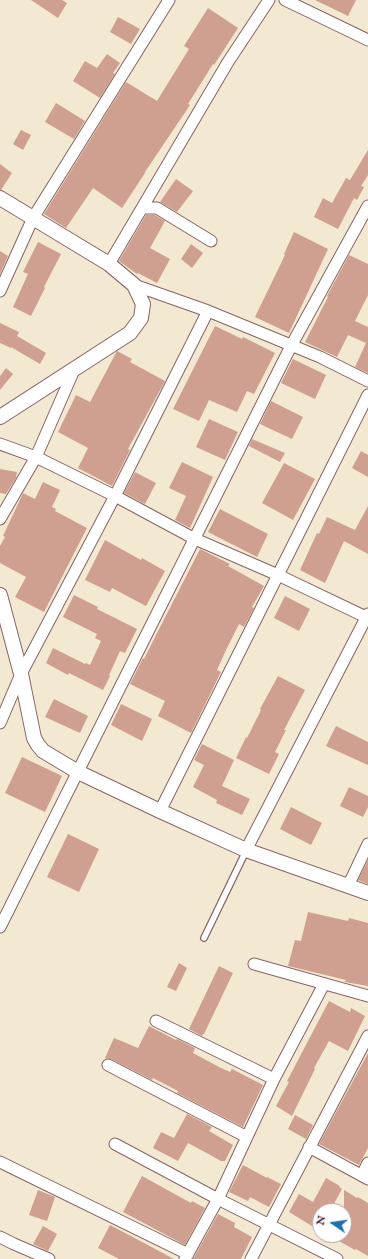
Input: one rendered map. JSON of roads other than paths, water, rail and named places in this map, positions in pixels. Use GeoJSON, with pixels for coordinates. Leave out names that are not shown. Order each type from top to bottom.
{"type":"FeatureCollection","features":[{"type":"Feature","properties":{"kind":"street"},"geometry":{"type":"LineString","coordinates":[[0,291],[33,218],[169,0]]}},
{"type":"Feature","properties":{"kind":"street"},"geometry":{"type":"LineString","coordinates":[[109,264],[228,62],[269,0]]}},
{"type":"Feature","properties":{"kind":"street"},"geometry":{"type":"LineString","coordinates":[[285,0],[368,40]]}},
{"type":"Feature","properties":{"kind":"street"},"geometry":{"type":"LineString","coordinates":[[0,198],[109,264],[134,286],[143,304],[141,318],[130,333],[0,417]]}},
{"type":"Feature","properties":{"kind":"street"},"geometry":{"type":"LineString","coordinates":[[0,927],[291,346],[368,206]]}},
{"type":"Feature","properties":{"kind":"street"},"geometry":{"type":"LineString","coordinates":[[142,208],[157,208],[211,241]]}},
{"type":"Feature","properties":{"kind":"street"},"geometry":{"type":"LineString","coordinates":[[134,286],[208,311],[320,357],[368,381]]}},
{"type":"Feature","properties":{"kind":"street"},"geometry":{"type":"LineString","coordinates":[[0,723],[21,674],[115,496],[208,311]]}},
{"type":"Feature","properties":{"kind":"street"},"geometry":{"type":"LineString","coordinates":[[0,519],[36,458],[74,370]]}},
{"type":"Feature","properties":{"kind":"street"},"geometry":{"type":"LineString","coordinates":[[160,811],[368,395]]}},
{"type":"Feature","properties":{"kind":"street"},"geometry":{"type":"LineString","coordinates":[[0,444],[36,458],[115,496],[195,538],[367,616],[246,850]]}},
{"type":"Feature","properties":{"kind":"street"},"geometry":{"type":"LineString","coordinates":[[0,595],[21,674],[34,738],[43,751],[78,772],[246,850],[368,893]]}},
{"type":"Feature","properties":{"kind":"street"},"geometry":{"type":"LineString","coordinates":[[348,886],[368,844]]}},
{"type":"Feature","properties":{"kind":"street"},"geometry":{"type":"LineString","coordinates":[[254,964],[368,996]]}},
{"type":"Feature","properties":{"kind":"street"},"geometry":{"type":"LineString","coordinates":[[0,1162],[186,1256],[218,1199],[274,1080],[324,984]]}},
{"type":"Feature","properties":{"kind":"street"},"geometry":{"type":"LineString","coordinates":[[156,1021],[274,1080]]}},
{"type":"Feature","properties":{"kind":"street"},"geometry":{"type":"LineString","coordinates":[[251,1259],[368,1036]]}},
{"type":"Feature","properties":{"kind":"street"},"geometry":{"type":"LineString","coordinates":[[108,1065],[247,1137]]}},
{"type":"Feature","properties":{"kind":"street"},"geometry":{"type":"LineString","coordinates":[[116,1144],[218,1199],[337,1259]]}},
{"type":"Feature","properties":{"kind":"street"},"geometry":{"type":"LineString","coordinates":[[309,1147],[365,1177],[368,1163]]}},
{"type":"Feature","properties":{"kind":"street"},"geometry":{"type":"LineString","coordinates":[[0,1237],[49,1259]]}},
{"type":"Feature","properties":{"kind":"lane"},"geometry":{"type":"LineString","coordinates":[[204,938],[246,850]]}}]}
